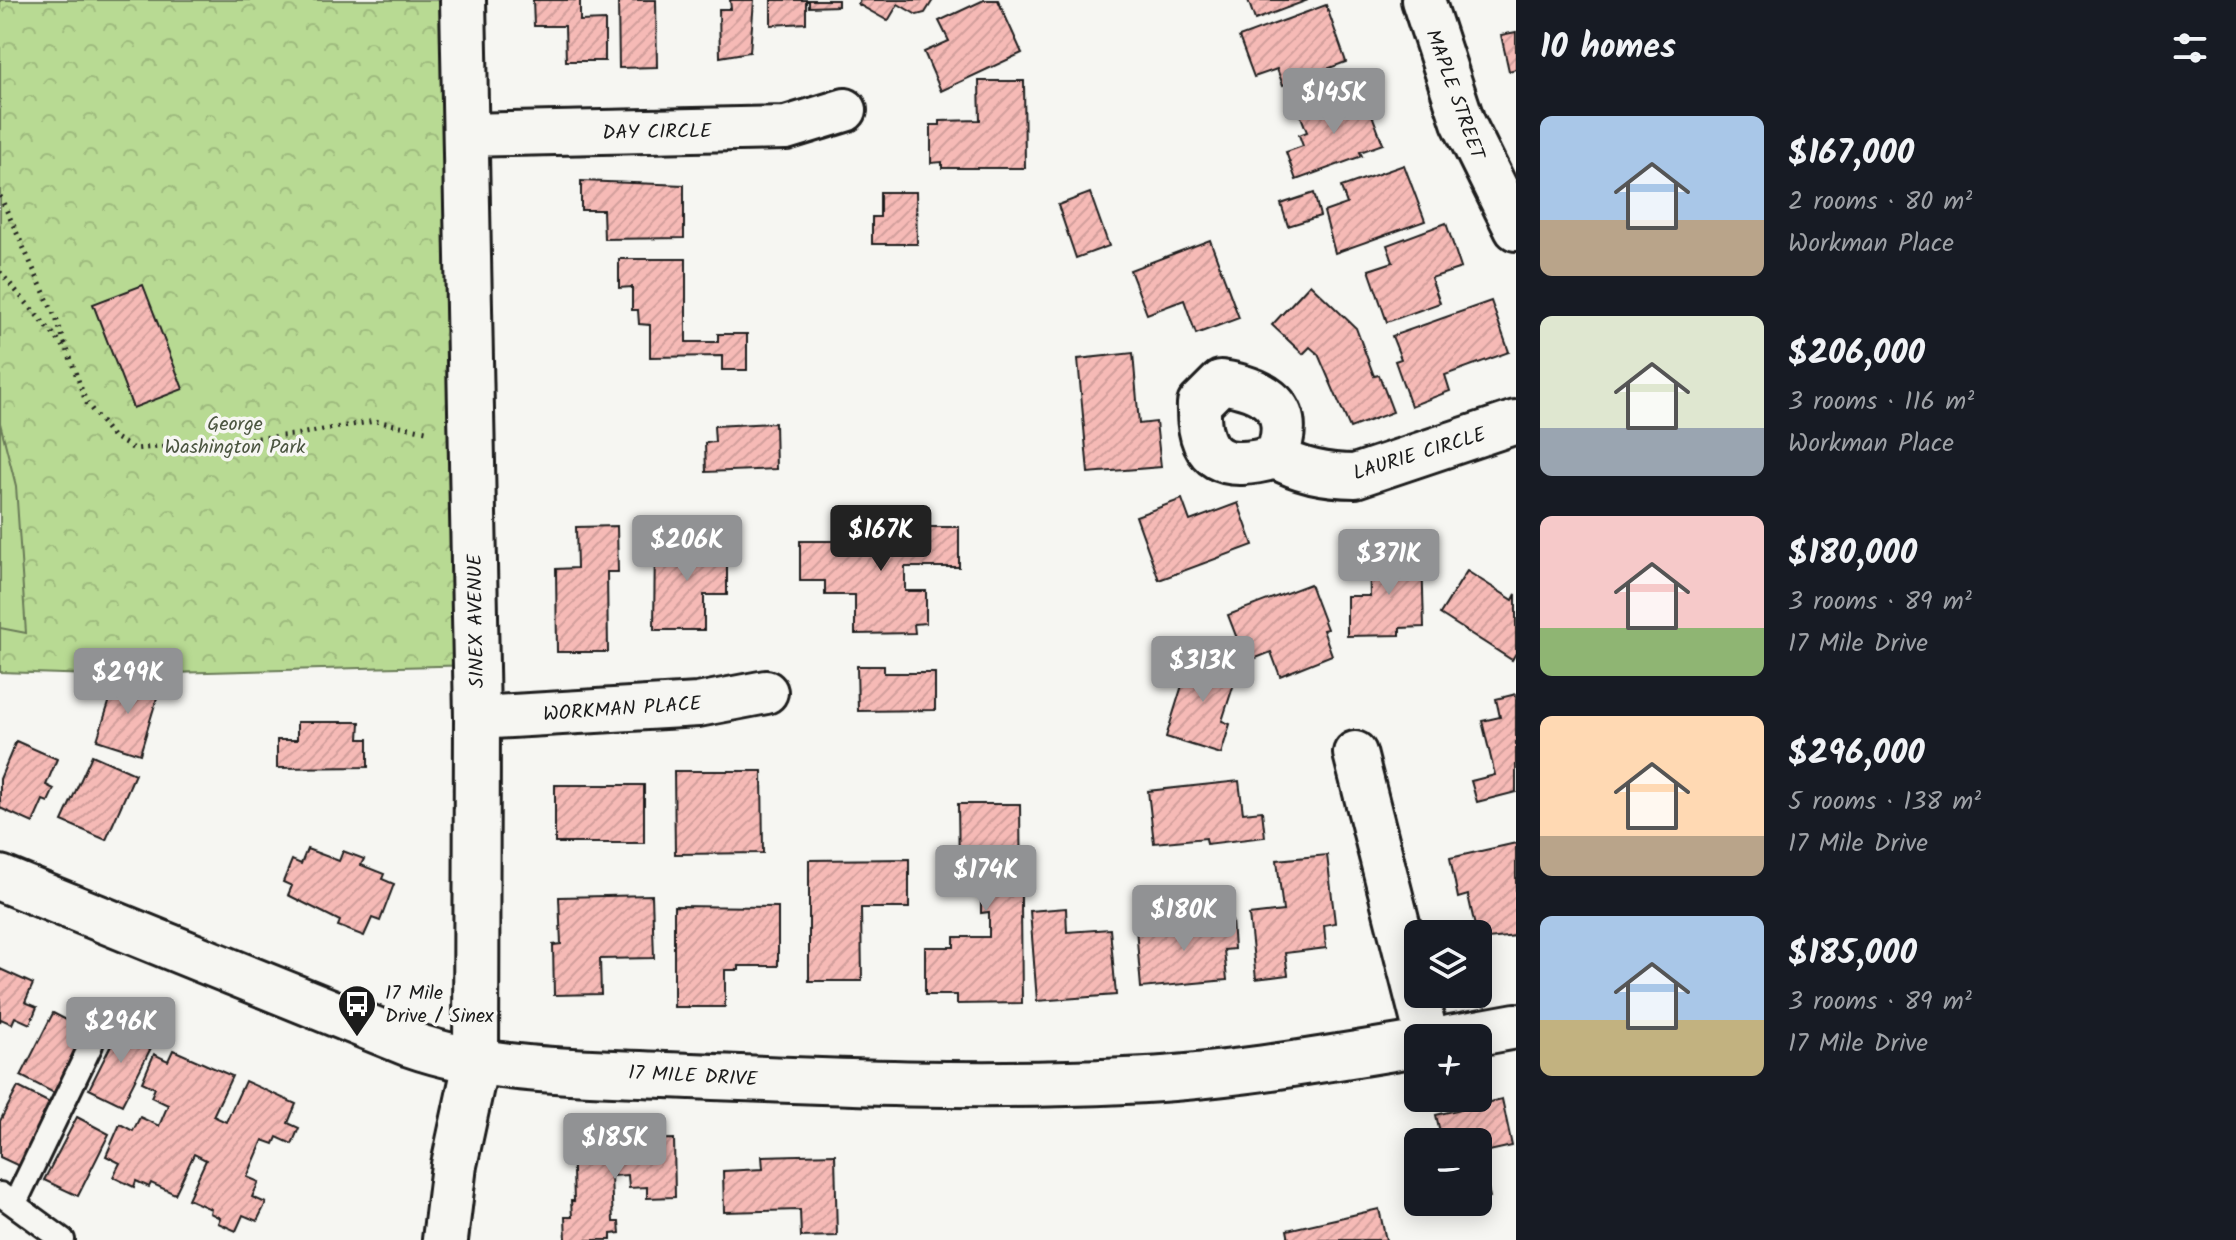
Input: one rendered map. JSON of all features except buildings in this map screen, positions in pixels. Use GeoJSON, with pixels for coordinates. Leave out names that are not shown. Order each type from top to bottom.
{"type":"FeatureCollection","features":[{"type":"Feature","properties":{"kind":"main road","name":"SINEX AVENUE"},"geometry":{"type":"LineString","coordinates":[[445,1240],[454,1165],[476,1063],[477,718],[463,0]]}},
{"type":"Feature","properties":{"kind":"main road","name":"17 MILE DRIVE"},"geometry":{"type":"LineString","coordinates":[[0,878],[410,1044],[476,1063],[858,1085],[998,1085],[1127,1081],[1217,1074],[1288,1066],[1404,1046]]}},
{"type":"Feature","properties":{"kind":"main road"},"geometry":{"type":"LineString","coordinates":[[1492,1030],[1516,1026]]}},
{"type":"Feature","properties":{"kind":"street","name":"MAPLE STREET"},"geometry":{"type":"LineString","coordinates":[[1423,0],[1463,122],[1516,229]]}},
{"type":"Feature","properties":{"kind":"street","name":"DAY CIRCLE"},"geometry":{"type":"LineString","coordinates":[[466,135],[786,128],[845,110]]}},
{"type":"Feature","properties":{"kind":"street","name":"LAURIE CIRCLE"},"geometry":{"type":"LineString","coordinates":[[1276,457],[1311,472],[1355,476],[1516,422]]}},
{"type":"Feature","properties":{"kind":"street","name":"WORKMAN PLACE"},"geometry":{"type":"LineString","coordinates":[[477,718],[698,705],[766,692]]}},
{"type":"Feature","properties":{"kind":"street"},"geometry":{"type":"LineString","coordinates":[[1355,753],[1423,1024]]}},
{"type":"Feature","properties":{"kind":"lane"},"geometry":{"type":"LineString","coordinates":[[63,1240],[8,1199],[91,1045]]}},
{"type":"Feature","properties":{"kind":"path"},"geometry":{"type":"LineString","coordinates":[[0,196],[68,352],[86,402],[112,436],[134,449],[293,435],[375,421],[471,441]]}},
{"type":"Feature","properties":{"kind":"path"},"geometry":{"type":"LineString","coordinates":[[0,272],[68,352]]}},
{"type":"Feature","properties":{"kind":"green space","name":"George Washington Park"},"geometry":{"type":"Polygon","coordinates":[[[0,0],[463,0],[476,665],[94,675],[0,672],[0,0]]]}},
{"type":"Feature","properties":{"kind":"green space"},"geometry":{"type":"Polygon","coordinates":[[[0,423],[16,486],[26,633],[0,628],[0,423]]]}},
{"type":"Feature","properties":{"kind":"place","name":"17 Mile Drive / Sinex"},"geometry":{"type":"Point","coordinates":[357,1038]}}]}
